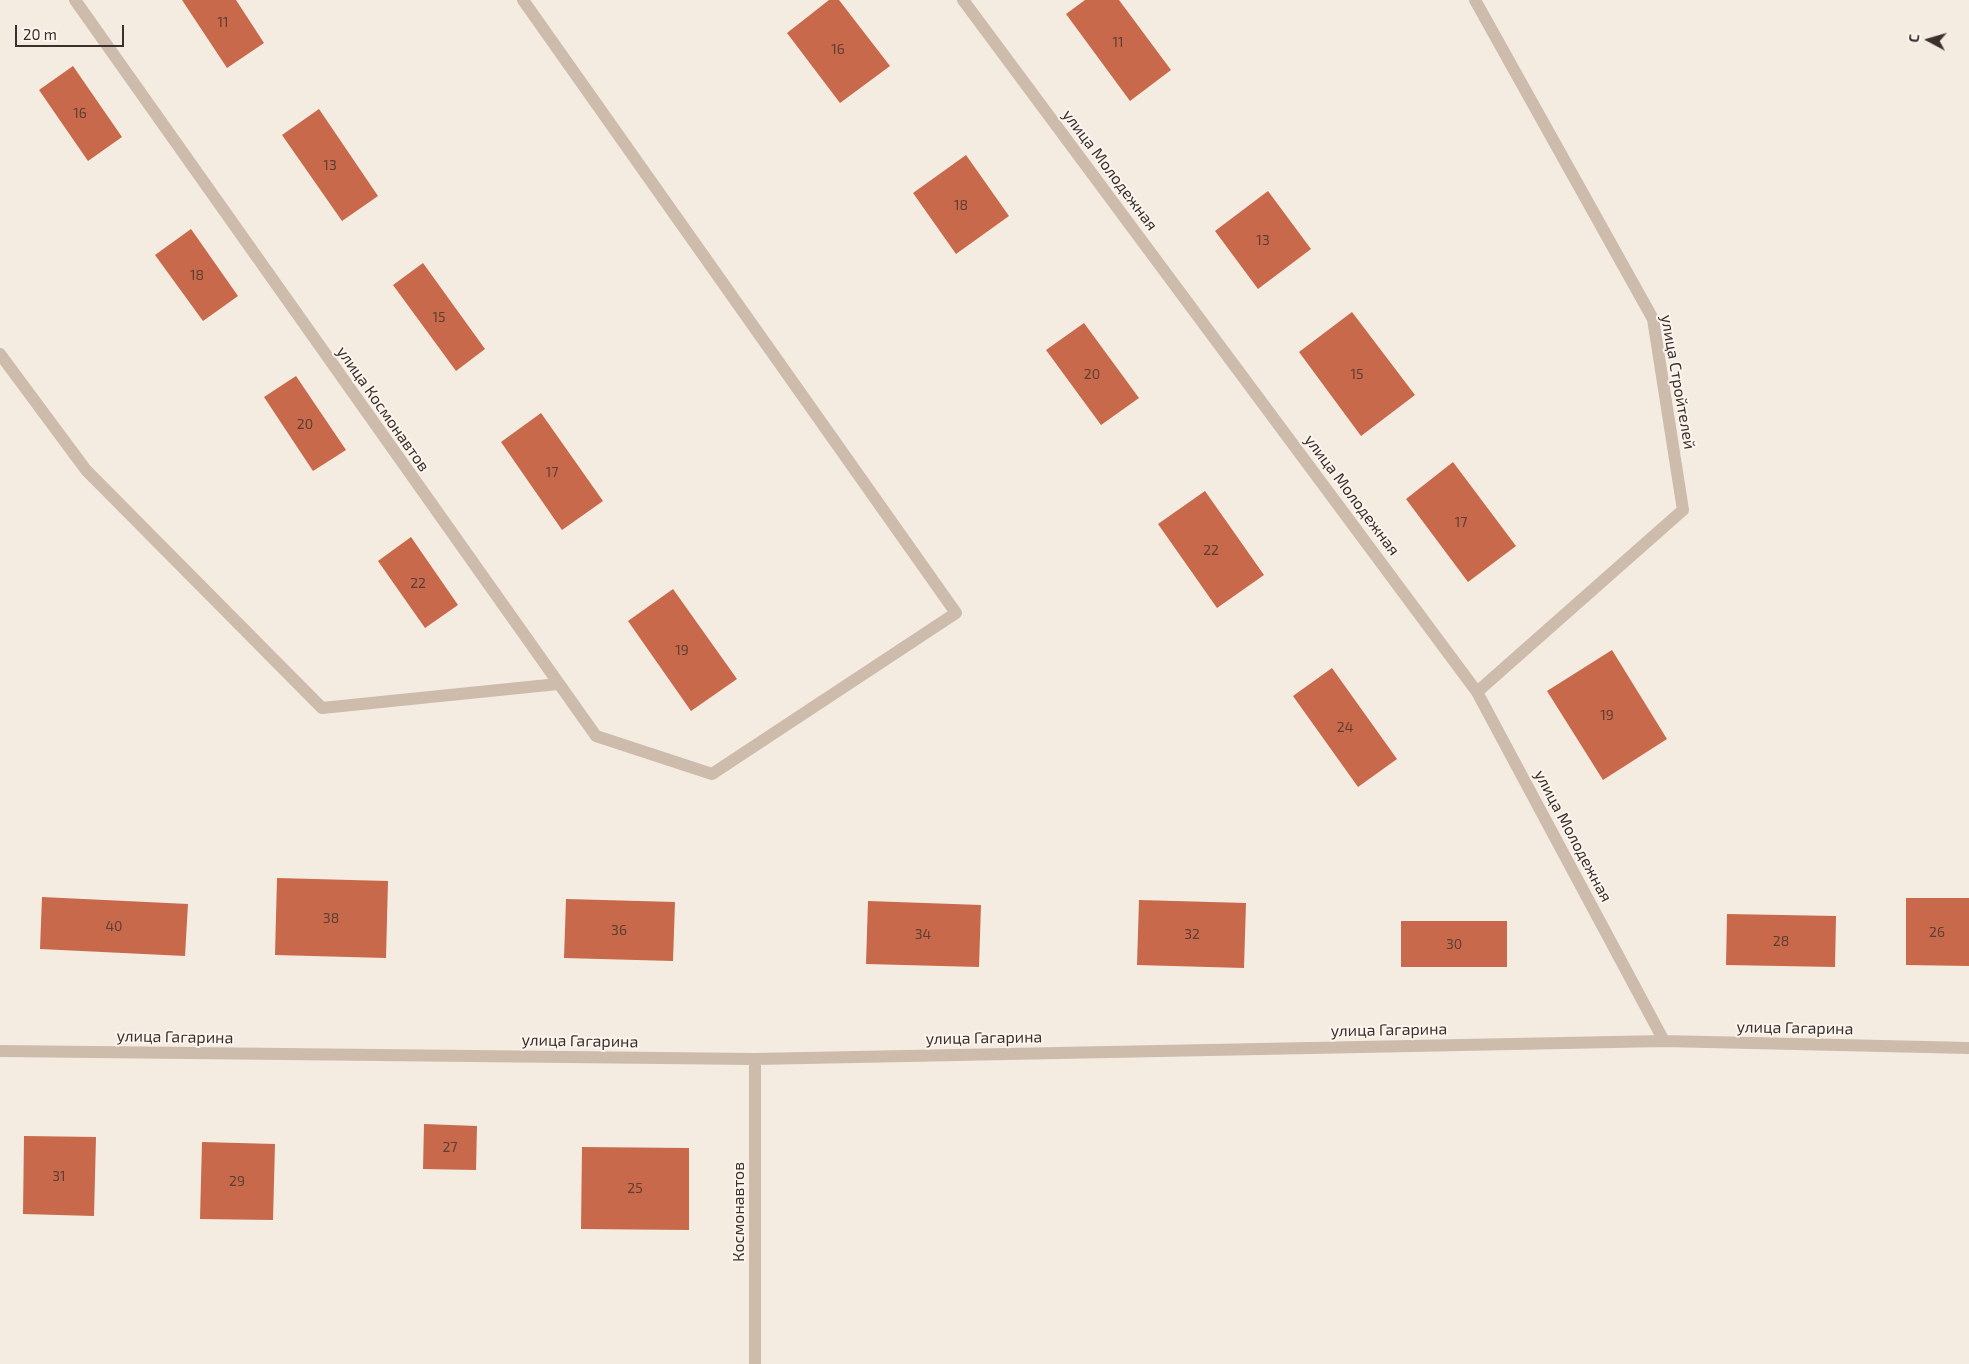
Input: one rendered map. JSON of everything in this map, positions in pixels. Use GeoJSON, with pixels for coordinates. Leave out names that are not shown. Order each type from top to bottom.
{"type":"FeatureCollection","features":[{"type":"Feature","properties":{"kind":"street","name":"улица Космонавтов"},"geometry":{"type":"LineString","coordinates":[[75,0],[596,736],[712,774],[956,613],[523,0]]}},
{"type":"Feature","properties":{"kind":"street","name":"улица Молодежная"},"geometry":{"type":"LineString","coordinates":[[964,0],[1477,692],[1664,1041]]}},
{"type":"Feature","properties":{"kind":"street","name":"улица Стройтелей"},"geometry":{"type":"LineString","coordinates":[[1475,0],[1653,319],[1683,510],[1477,692]]}},
{"type":"Feature","properties":{"kind":"street"},"geometry":{"type":"LineString","coordinates":[[0,354],[86,470],[322,708],[558,684]]}},
{"type":"Feature","properties":{"kind":"street","name":"улица Гагарина"},"geometry":{"type":"LineString","coordinates":[[0,1051],[755,1059],[1664,1041],[1969,1048]]}},
{"type":"Feature","properties":{"kind":"street","name":"Космонавтов"},"geometry":{"type":"LineString","coordinates":[[755,1059],[755,1364]]}},
{"type":"Feature","properties":{"kind":"building"},"geometry":{"type":"Polygon","coordinates":[[[182,0],[236,0],[264,43],[227,68],[182,0]]]}},
{"type":"Feature","properties":{"kind":"building"},"geometry":{"type":"Polygon","coordinates":[[[829,0],[839,0],[890,66],[840,103],[787,33],[829,0]]]}},
{"type":"Feature","properties":{"kind":"building"},"geometry":{"type":"Polygon","coordinates":[[[1085,0],[1119,0],[1171,70],[1130,101],[1066,14],[1085,0]]]}},
{"type":"Feature","properties":{"kind":"building"},"geometry":{"type":"Polygon","coordinates":[[[73,66],[122,137],[88,161],[39,90],[73,66]]]}},
{"type":"Feature","properties":{"kind":"building"},"geometry":{"type":"Polygon","coordinates":[[[319,109],[378,196],[342,221],[282,135],[319,109]]]}},
{"type":"Feature","properties":{"kind":"building"},"geometry":{"type":"Polygon","coordinates":[[[966,155],[1009,216],[956,254],[913,193],[966,155]]]}},
{"type":"Feature","properties":{"kind":"building"},"geometry":{"type":"Polygon","coordinates":[[[1268,191],[1311,249],[1258,289],[1215,231],[1268,191]]]}},
{"type":"Feature","properties":{"kind":"building"},"geometry":{"type":"Polygon","coordinates":[[[191,229],[238,296],[203,321],[155,255],[191,229]]]}},
{"type":"Feature","properties":{"kind":"building"},"geometry":{"type":"Polygon","coordinates":[[[423,263],[485,349],[456,371],[393,285],[423,263]]]}},
{"type":"Feature","properties":{"kind":"building"},"geometry":{"type":"Polygon","coordinates":[[[1352,312],[1415,395],[1361,436],[1299,352],[1352,312]]]}},
{"type":"Feature","properties":{"kind":"building"},"geometry":{"type":"Polygon","coordinates":[[[1084,323],[1139,398],[1101,425],[1046,350],[1084,323]]]}},
{"type":"Feature","properties":{"kind":"building"},"geometry":{"type":"Polygon","coordinates":[[[296,376],[346,450],[313,471],[264,397],[296,376]]]}},
{"type":"Feature","properties":{"kind":"building"},"geometry":{"type":"Polygon","coordinates":[[[541,413],[603,501],[562,530],[501,442],[541,413]]]}},
{"type":"Feature","properties":{"kind":"building"},"geometry":{"type":"Polygon","coordinates":[[[1453,462],[1516,546],[1468,582],[1406,499],[1453,462]]]}},
{"type":"Feature","properties":{"kind":"building"},"geometry":{"type":"Polygon","coordinates":[[[1205,491],[1264,575],[1217,608],[1158,524],[1205,491]]]}},
{"type":"Feature","properties":{"kind":"building"},"geometry":{"type":"Polygon","coordinates":[[[411,537],[458,605],[425,628],[378,561],[411,537]]]}},
{"type":"Feature","properties":{"kind":"building"},"geometry":{"type":"Polygon","coordinates":[[[673,589],[737,679],[691,711],[628,621],[673,589]]]}},
{"type":"Feature","properties":{"kind":"building"},"geometry":{"type":"Polygon","coordinates":[[[1612,650],[1667,739],[1603,780],[1547,691],[1612,650]]]}},
{"type":"Feature","properties":{"kind":"building"},"geometry":{"type":"Polygon","coordinates":[[[1332,668],[1397,759],[1358,787],[1293,696],[1332,668]]]}},
{"type":"Feature","properties":{"kind":"building"},"geometry":{"type":"Polygon","coordinates":[[[277,878],[388,881],[386,958],[275,955],[277,878]]]}},
{"type":"Feature","properties":{"kind":"building"},"geometry":{"type":"Polygon","coordinates":[[[42,897],[188,904],[185,956],[40,949],[42,897]]]}},
{"type":"Feature","properties":{"kind":"building"},"geometry":{"type":"Polygon","coordinates":[[[1906,898],[1969,898],[1969,966],[1906,965],[1906,898]]]}},
{"type":"Feature","properties":{"kind":"building"},"geometry":{"type":"Polygon","coordinates":[[[566,899],[675,902],[673,961],[564,958],[566,899]]]}},
{"type":"Feature","properties":{"kind":"building"},"geometry":{"type":"Polygon","coordinates":[[[1139,900],[1246,903],[1244,968],[1137,965],[1139,900]]]}},
{"type":"Feature","properties":{"kind":"building"},"geometry":{"type":"Polygon","coordinates":[[[868,901],[981,905],[979,967],[866,964],[868,901]]]}},
{"type":"Feature","properties":{"kind":"building"},"geometry":{"type":"Polygon","coordinates":[[[1727,914],[1836,916],[1835,967],[1726,965],[1727,914]]]}},
{"type":"Feature","properties":{"kind":"building"},"geometry":{"type":"Polygon","coordinates":[[[1401,921],[1507,921],[1507,967],[1401,967],[1401,921]]]}},
{"type":"Feature","properties":{"kind":"building"},"geometry":{"type":"Polygon","coordinates":[[[424,1124],[477,1126],[476,1170],[423,1169],[424,1124]]]}},
{"type":"Feature","properties":{"kind":"building"},"geometry":{"type":"Polygon","coordinates":[[[24,1136],[96,1137],[94,1216],[23,1214],[24,1136]]]}},
{"type":"Feature","properties":{"kind":"building"},"geometry":{"type":"Polygon","coordinates":[[[202,1142],[275,1144],[273,1220],[200,1219],[202,1142]]]}},
{"type":"Feature","properties":{"kind":"building"},"geometry":{"type":"Polygon","coordinates":[[[582,1147],[689,1148],[689,1230],[581,1229],[582,1147]]]}}]}
